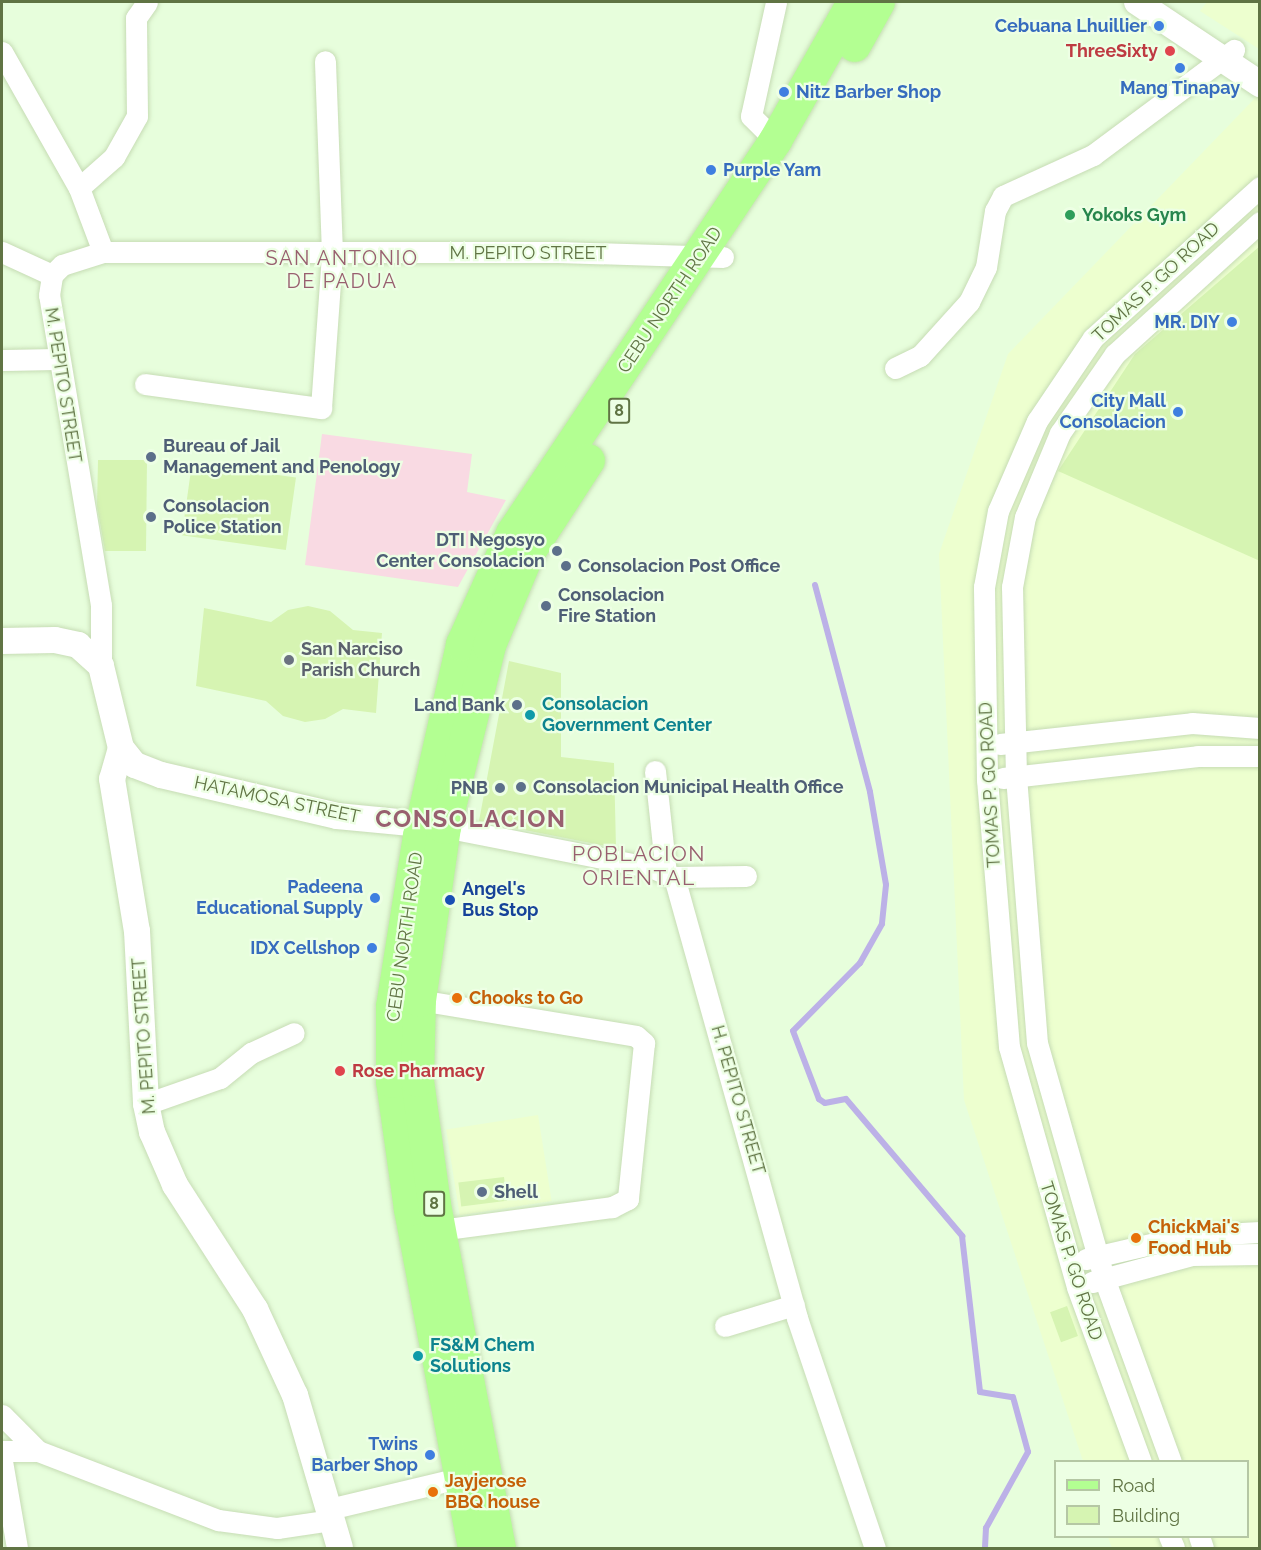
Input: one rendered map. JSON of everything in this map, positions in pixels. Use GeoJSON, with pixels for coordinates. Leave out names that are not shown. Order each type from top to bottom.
{"type":"FeatureCollection","features":[{"type":"Feature","properties":{"kind":"main road","name":"CEBU NORTH ROAD"},"geometry":{"type":"LineString","coordinates":[[499,1548],[428,1214],[393,1081],[392,1006],[433,825],[489,645],[527,554],[711,257],[853,2]]}},
{"type":"Feature","properties":{"kind":"main road","name":"CEBU NORTH ROAD"},"geometry":{"type":"LineString","coordinates":[[711,257],[812,123],[878,2]]}},
{"type":"Feature","properties":{"kind":"main road","name":"CEBU NORTH ROAD"},"geometry":{"type":"LineString","coordinates":[[433,825],[419,1000],[417,1080],[428,1214],[459,1478],[474,1548]]}},
{"type":"Feature","properties":{"kind":"street"},"geometry":{"type":"LineString","coordinates":[[79,188],[114,157],[137,116],[136,18],[147,2]]}},
{"type":"Feature","properties":{"kind":"street"},"geometry":{"type":"LineString","coordinates":[[775,140],[751,116],[776,2]]}},
{"type":"Feature","properties":{"kind":"street"},"geometry":{"type":"LineString","coordinates":[[1137,2],[1229,55],[1260,67]]}},
{"type":"Feature","properties":{"kind":"street"},"geometry":{"type":"LineString","coordinates":[[1162,2],[1229,55],[1260,84]]}},
{"type":"Feature","properties":{"kind":"street"},"geometry":{"type":"LineString","coordinates":[[2,52],[79,188],[103,252]]}},
{"type":"Feature","properties":{"kind":"street"},"geometry":{"type":"LineString","coordinates":[[895,368],[920,356],[969,302],[986,267],[995,211],[1003,196],[1093,155],[1229,55]]}},
{"type":"Feature","properties":{"kind":"street"},"geometry":{"type":"LineString","coordinates":[[145,384],[321,408],[332,253],[325,61]]}},
{"type":"Feature","properties":{"kind":"street","name":"TOMAS P. GO ROAD"},"geometry":{"type":"LineString","coordinates":[[1142,1460],[1077,1287],[1009,1047],[987,780],[984,587],[998,512],[1036,421],[1093,338],[1260,187]]}},
{"type":"Feature","properties":{"kind":"street","name":"TOMAS P. GO ROAD"},"geometry":{"type":"LineString","coordinates":[[1171,1460],[1104,1278],[1037,1043],[1016,777],[1012,587],[1025,517],[1060,433],[1115,354],[1260,222]]}},
{"type":"Feature","properties":{"kind":"street"},"geometry":{"type":"LineString","coordinates":[[2,252],[52,275]]}},
{"type":"Feature","properties":{"kind":"street","name":"M. PEPITO STREET"},"geometry":{"type":"LineString","coordinates":[[340,1548],[296,1395],[255,1309],[175,1185],[152,1132],[146,1104],[137,931],[112,778],[121,748],[100,666],[101,605],[58,359],[49,295],[52,275],[62,265],[103,252],[711,257]]}},
{"type":"Feature","properties":{"kind":"street"},"geometry":{"type":"LineString","coordinates":[[2,360],[58,359]]}},
{"type":"Feature","properties":{"kind":"street"},"geometry":{"type":"LineString","coordinates":[[2,641],[55,640],[78,645],[100,666]]}},
{"type":"Feature","properties":{"kind":"street"},"geometry":{"type":"LineString","coordinates":[[987,746],[1192,723],[1260,728]]}},
{"type":"Feature","properties":{"kind":"street","name":"HATAMOSA STREET"},"geometry":{"type":"LineString","coordinates":[[121,748],[135,765],[160,775],[338,816],[433,825]]}},
{"type":"Feature","properties":{"kind":"street"},"geometry":{"type":"LineString","coordinates":[[987,780],[1198,756],[1260,756]]}},
{"type":"Feature","properties":{"kind":"street","name":"H. PEPITO STREET"},"geometry":{"type":"LineString","coordinates":[[655,771],[670,876],[794,1305],[875,1548]]}},
{"type":"Feature","properties":{"kind":"street"},"geometry":{"type":"LineString","coordinates":[[433,825],[670,876],[746,876]]}},
{"type":"Feature","properties":{"kind":"street"},"geometry":{"type":"LineString","coordinates":[[419,1000],[636,1036],[644,1043],[628,1198],[612,1207],[428,1214]]}},
{"type":"Feature","properties":{"kind":"street"},"geometry":{"type":"LineString","coordinates":[[146,1104],[220,1078],[251,1053],[294,1033]]}},
{"type":"Feature","properties":{"kind":"street"},"geometry":{"type":"LineString","coordinates":[[1070,1265],[1097,1255],[1186,1236],[1260,1232]]}},
{"type":"Feature","properties":{"kind":"street"},"geometry":{"type":"LineString","coordinates":[[1077,1287],[1192,1255],[1260,1254]]}},
{"type":"Feature","properties":{"kind":"street"},"geometry":{"type":"LineString","coordinates":[[725,1326],[794,1305]]}},
{"type":"Feature","properties":{"kind":"street"},"geometry":{"type":"LineString","coordinates":[[2,1415],[38,1451]]}},
{"type":"Feature","properties":{"kind":"street"},"geometry":{"type":"LineString","coordinates":[[2,1451],[38,1451],[218,1520],[277,1528],[459,1478]]}},
{"type":"Feature","properties":{"kind":"street"},"geometry":{"type":"LineString","coordinates":[[2,1461],[17,1548]]}},
{"type":"Feature","properties":{"kind":"shaded area"},"geometry":{"type":"Polygon","coordinates":[[[1207,2],[1259,2],[1259,49],[1200,11],[1207,2]]]}},
{"type":"Feature","properties":{"kind":"shaded area"},"geometry":{"type":"Polygon","coordinates":[[[1259,94],[1259,1548],[1112,1548],[1108,1538],[1249,1538],[1249,1460],[1083,1460],[964,1100],[939,554],[1008,354],[1259,94]]]}},
{"type":"Feature","properties":{"kind":"shaded area"},"geometry":{"type":"Polygon","coordinates":[[[322,434],[472,454],[467,492],[506,500],[458,587],[305,565],[322,434]]]}},
{"type":"Feature","properties":{"kind":"shaded area"},"geometry":{"type":"Polygon","coordinates":[[[538,1115],[552,1201],[460,1215],[446,1130],[538,1115]]]}},
{"type":"Feature","properties":{"kind":"building","name":"City Mall Consolacion"},"geometry":{"type":"Polygon","coordinates":[[[1260,246],[1260,561],[1058,471],[1135,354],[1260,246]]]}},
{"type":"Feature","properties":{"kind":"building"},"geometry":{"type":"Polygon","coordinates":[[[98,460],[147,460],[146,551],[105,551],[97,506],[98,460]]]}},
{"type":"Feature","properties":{"kind":"building"},"geometry":{"type":"Polygon","coordinates":[[[192,463],[296,478],[286,550],[182,535],[192,463]]]}},
{"type":"Feature","properties":{"kind":"building","name":"San Narciso Parish Church"},"geometry":{"type":"Polygon","coordinates":[[[308,606],[330,611],[353,630],[382,633],[376,713],[343,709],[325,719],[305,722],[283,716],[266,701],[196,686],[204,608],[271,622],[288,610],[308,606]]]}},
{"type":"Feature","properties":{"kind":"building","name":"Consolacion Government Center"},"geometry":{"type":"Polygon","coordinates":[[[509,661],[561,673],[561,757],[614,763],[616,848],[479,821],[509,661]]]}},
{"type":"Feature","properties":{"kind":"building","name":"Shell"},"geometry":{"type":"Polygon","coordinates":[[[504,1177],[507,1201],[461,1206],[458,1183],[504,1177]]]}},
{"type":"Feature","properties":{"kind":"building"},"geometry":{"type":"Polygon","coordinates":[[[1067,1306],[1078,1336],[1061,1342],[1050,1312],[1067,1306]]]}},
{"type":"Feature","properties":{"kind":"waterway"},"geometry":{"type":"LineString","coordinates":[[815,585],[870,792],[886,885],[882,924],[860,963],[793,1031],[819,1099],[825,1103],[846,1099],[962,1236],[980,1392],[1013,1397],[1028,1452],[986,1528],[985,1548]]}},
{"type":"Feature","properties":{"kind":"place","name":"Cebuana Lhuillier"},"geometry":{"type":"Point","coordinates":[1159,26]}},
{"type":"Feature","properties":{"kind":"place","name":"ThreeSixty"},"geometry":{"type":"Point","coordinates":[1170,51]}},
{"type":"Feature","properties":{"kind":"place","name":"Mang Tinapay"},"geometry":{"type":"Point","coordinates":[1180,68]}},
{"type":"Feature","properties":{"kind":"place","name":"Nitz Barber Shop"},"geometry":{"type":"Point","coordinates":[784,92]}},
{"type":"Feature","properties":{"kind":"place","name":"Purple Yam"},"geometry":{"type":"Point","coordinates":[711,170]}},
{"type":"Feature","properties":{"kind":"place","name":"Yokoks Gym"},"geometry":{"type":"Point","coordinates":[1070,215]}},
{"type":"Feature","properties":{"kind":"place","name":"MR. DIY"},"geometry":{"type":"Point","coordinates":[1232,322]}},
{"type":"Feature","properties":{"kind":"place","name":"City Mall Consolacion"},"geometry":{"type":"Point","coordinates":[1178,412]}},
{"type":"Feature","properties":{"kind":"place","name":"Bureau of Jail Management and Penology"},"geometry":{"type":"Point","coordinates":[151,457]}},
{"type":"Feature","properties":{"kind":"place","name":"Consolacion Police Station"},"geometry":{"type":"Point","coordinates":[151,517]}},
{"type":"Feature","properties":{"kind":"place","name":"DTI Negosyo Center Consolacion"},"geometry":{"type":"Point","coordinates":[557,551]}},
{"type":"Feature","properties":{"kind":"place","name":"Consolacion Post Office"},"geometry":{"type":"Point","coordinates":[566,566]}},
{"type":"Feature","properties":{"kind":"place","name":"Consolacion Fire Station"},"geometry":{"type":"Point","coordinates":[546,606]}},
{"type":"Feature","properties":{"kind":"place","name":"San Narciso Parish Church"},"geometry":{"type":"Point","coordinates":[289,660]}},
{"type":"Feature","properties":{"kind":"place","name":"Land Bank"},"geometry":{"type":"Point","coordinates":[517,705]}},
{"type":"Feature","properties":{"kind":"place","name":"Consolacion Government Center"},"geometry":{"type":"Point","coordinates":[530,715]}},
{"type":"Feature","properties":{"kind":"place","name":"Consolacion Municipal Health Office"},"geometry":{"type":"Point","coordinates":[521,787]}},
{"type":"Feature","properties":{"kind":"place","name":"PNB"},"geometry":{"type":"Point","coordinates":[500,788]}},
{"type":"Feature","properties":{"kind":"place","name":"Padeena Educational Supply"},"geometry":{"type":"Point","coordinates":[375,898]}},
{"type":"Feature","properties":{"kind":"place","name":"Angel's Bus Stop"},"geometry":{"type":"Point","coordinates":[450,900]}},
{"type":"Feature","properties":{"kind":"place","name":"IDX Cellshop"},"geometry":{"type":"Point","coordinates":[372,948]}},
{"type":"Feature","properties":{"kind":"place","name":"Chooks to Go"},"geometry":{"type":"Point","coordinates":[457,998]}},
{"type":"Feature","properties":{"kind":"place","name":"Rose Pharmacy"},"geometry":{"type":"Point","coordinates":[340,1071]}},
{"type":"Feature","properties":{"kind":"place","name":"Shell"},"geometry":{"type":"Point","coordinates":[482,1192]}},
{"type":"Feature","properties":{"kind":"place","name":"ChickMai's Food Hub"},"geometry":{"type":"Point","coordinates":[1136,1238]}},
{"type":"Feature","properties":{"kind":"place","name":"FS&M Chem Solutions"},"geometry":{"type":"Point","coordinates":[418,1356]}},
{"type":"Feature","properties":{"kind":"place","name":"Twins Barber Shop"},"geometry":{"type":"Point","coordinates":[430,1455]}},
{"type":"Feature","properties":{"kind":"place","name":"Jayjerose BBQ house"},"geometry":{"type":"Point","coordinates":[433,1492]}},
{"type":"Feature","properties":{"kind":"district","name":"SAN ANTONIO DE PADUA"},"geometry":{"type":"Point","coordinates":[342,270]}},
{"type":"Feature","properties":{"kind":"district","name":"CONSOLACION"},"geometry":{"type":"Point","coordinates":[471,819]}},
{"type":"Feature","properties":{"kind":"district","name":"POBLACION ORIENTAL"},"geometry":{"type":"Point","coordinates":[639,866]}}]}
